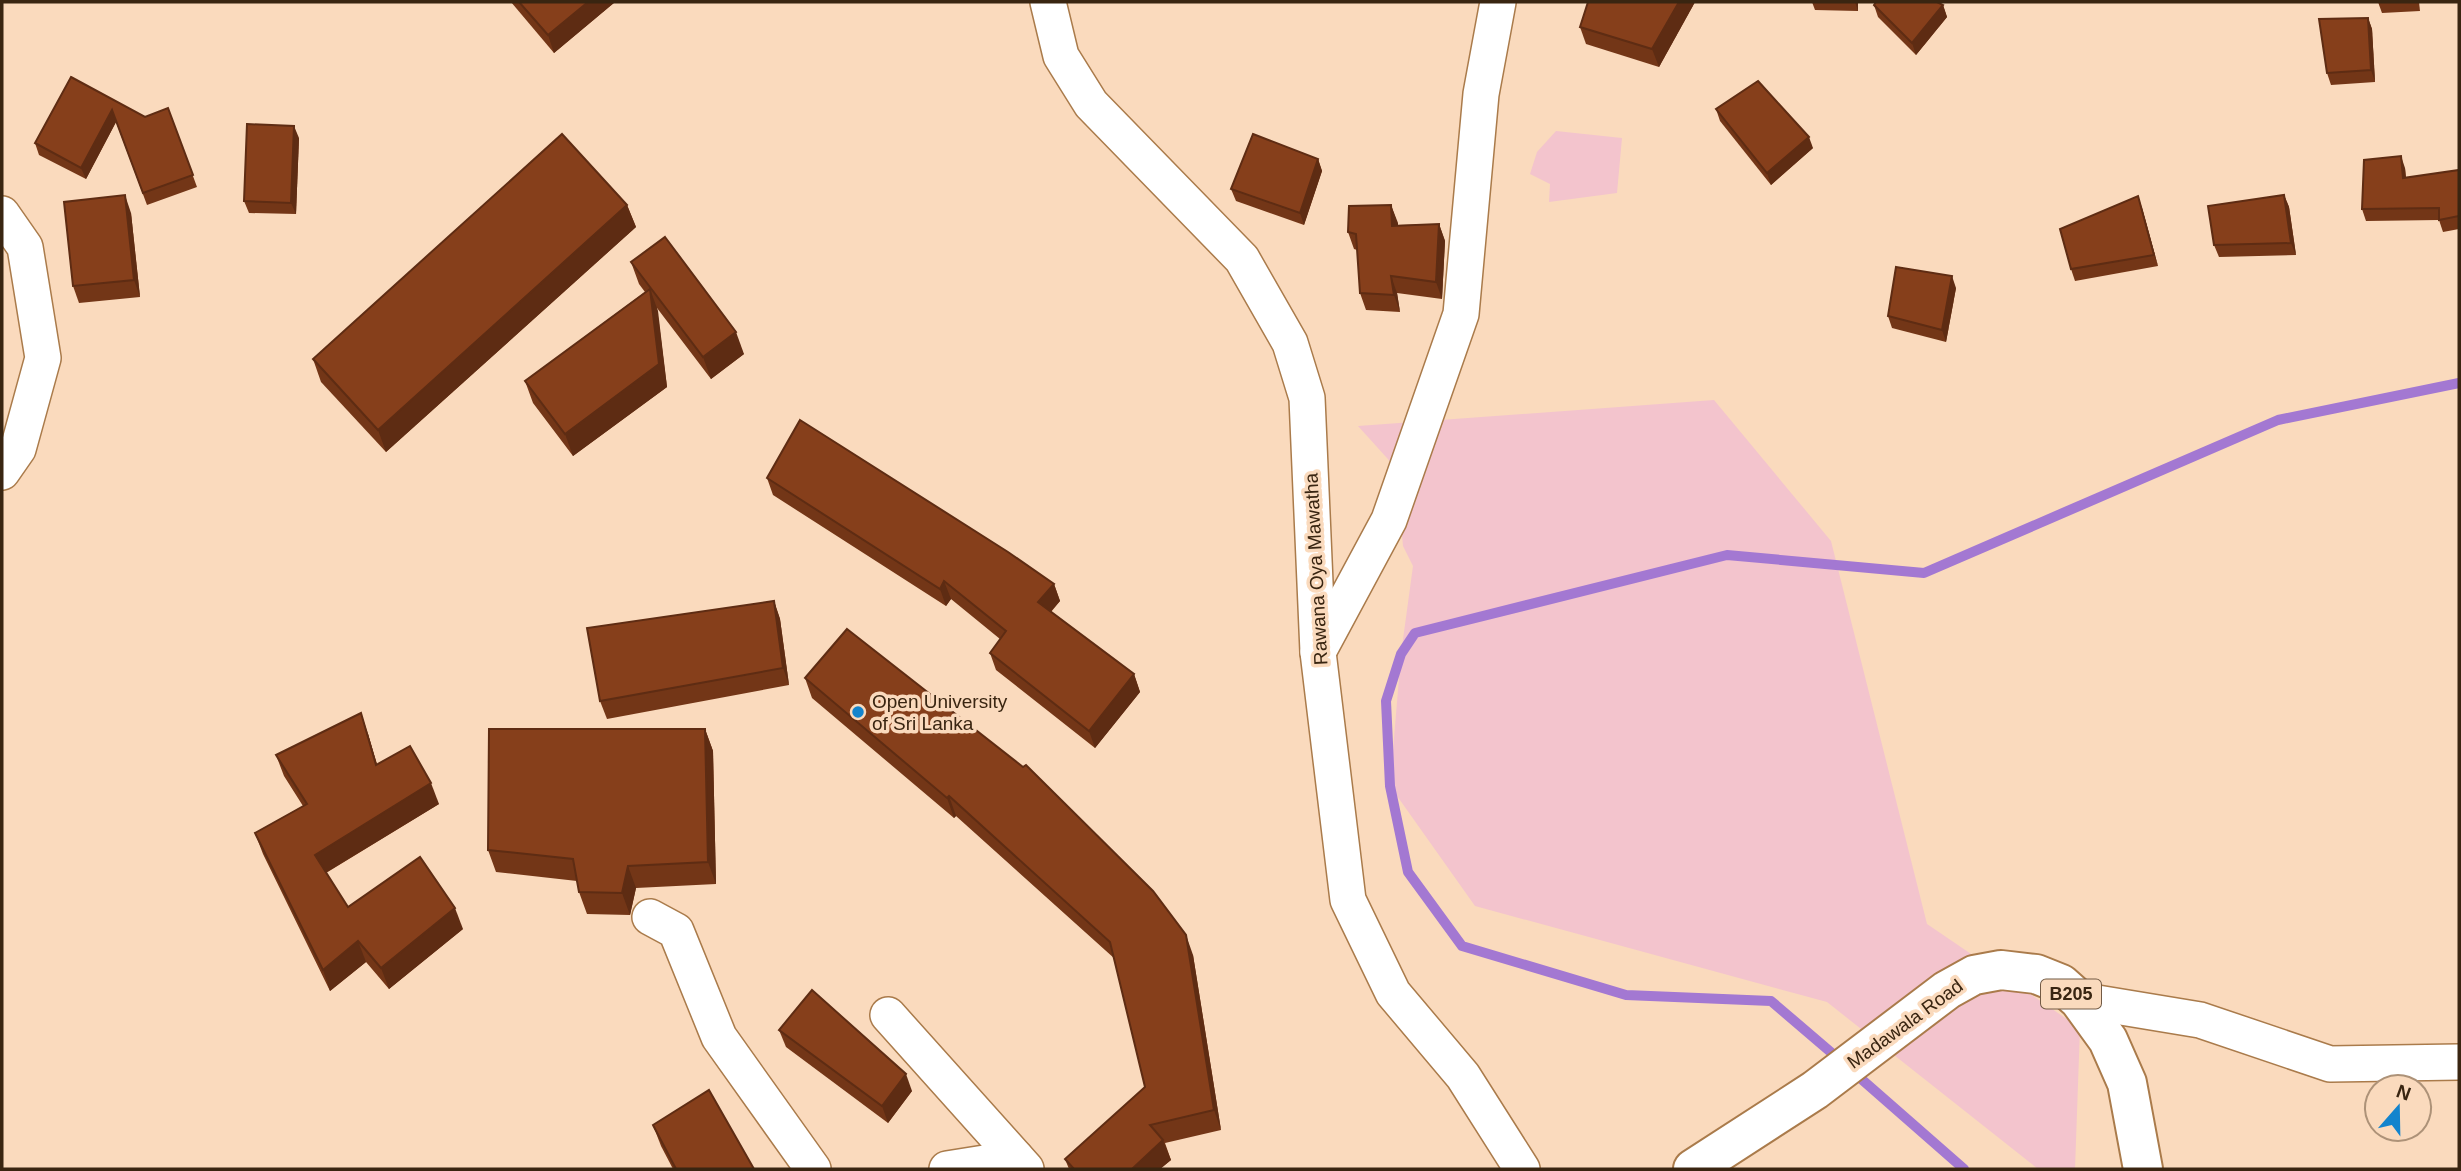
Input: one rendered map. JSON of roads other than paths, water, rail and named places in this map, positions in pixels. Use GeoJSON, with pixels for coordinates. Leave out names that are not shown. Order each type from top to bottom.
{"type":"FeatureCollection","features":[{"type":"Feature","properties":{"kind":"main road","name":"Madawala Road"},"geometry":{"type":"LineString","coordinates":[[1693,1169],[1815,1090],[1947,990],[1974,975],[2001,970],[2036,974],[2061,984],[2079,1000],[2108,1040],[2127,1083],[2143,1169]]}},
{"type":"Feature","properties":{"kind":"street","name":"Rawana Oya Mawatha"},"geometry":{"type":"LineString","coordinates":[[1048,2],[1061,56],[1091,104],[1242,259],[1290,343],[1307,398],[1318,652],[1348,900],[1393,993],[1463,1076],[1522,1169]]}},
{"type":"Feature","properties":{"kind":"street"},"geometry":{"type":"LineString","coordinates":[[1318,652],[1389,520],[1461,314],[1481,94],[1498,2]]}},
{"type":"Feature","properties":{"kind":"street"},"geometry":{"type":"LineString","coordinates":[[2,214],[25,247],[43,358],[19,449],[2,471]]}},
{"type":"Feature","properties":{"kind":"street"},"geometry":{"type":"LineString","coordinates":[[650,917],[676,931],[719,1037],[813,1169]]}},
{"type":"Feature","properties":{"kind":"street"},"geometry":{"type":"LineString","coordinates":[[2079,1000],[2200,1020],[2330,1065],[2459,1062]]}},
{"type":"Feature","properties":{"kind":"street"},"geometry":{"type":"LineString","coordinates":[[888,1015],[1021,1164]]}},
{"type":"Feature","properties":{"kind":"street"},"geometry":{"type":"LineString","coordinates":[[947,1169],[1021,1164]]}},
{"type":"Feature","properties":{"kind":"waterway"},"geometry":{"type":"LineString","coordinates":[[1840,1060],[1771,1001],[1626,995],[1462,946],[1408,872],[1390,786],[1386,701],[1401,654],[1415,633],[1727,555],[1924,573],[2278,420],[2459,383]]}},
{"type":"Feature","properties":{"kind":"waterway"},"geometry":{"type":"LineString","coordinates":[[1851,1070],[1964,1169]]}},
{"type":"Feature","properties":{"kind":"place","name":"Open University of Sri Lanka"},"geometry":{"type":"Point","coordinates":[858,712]}}]}
